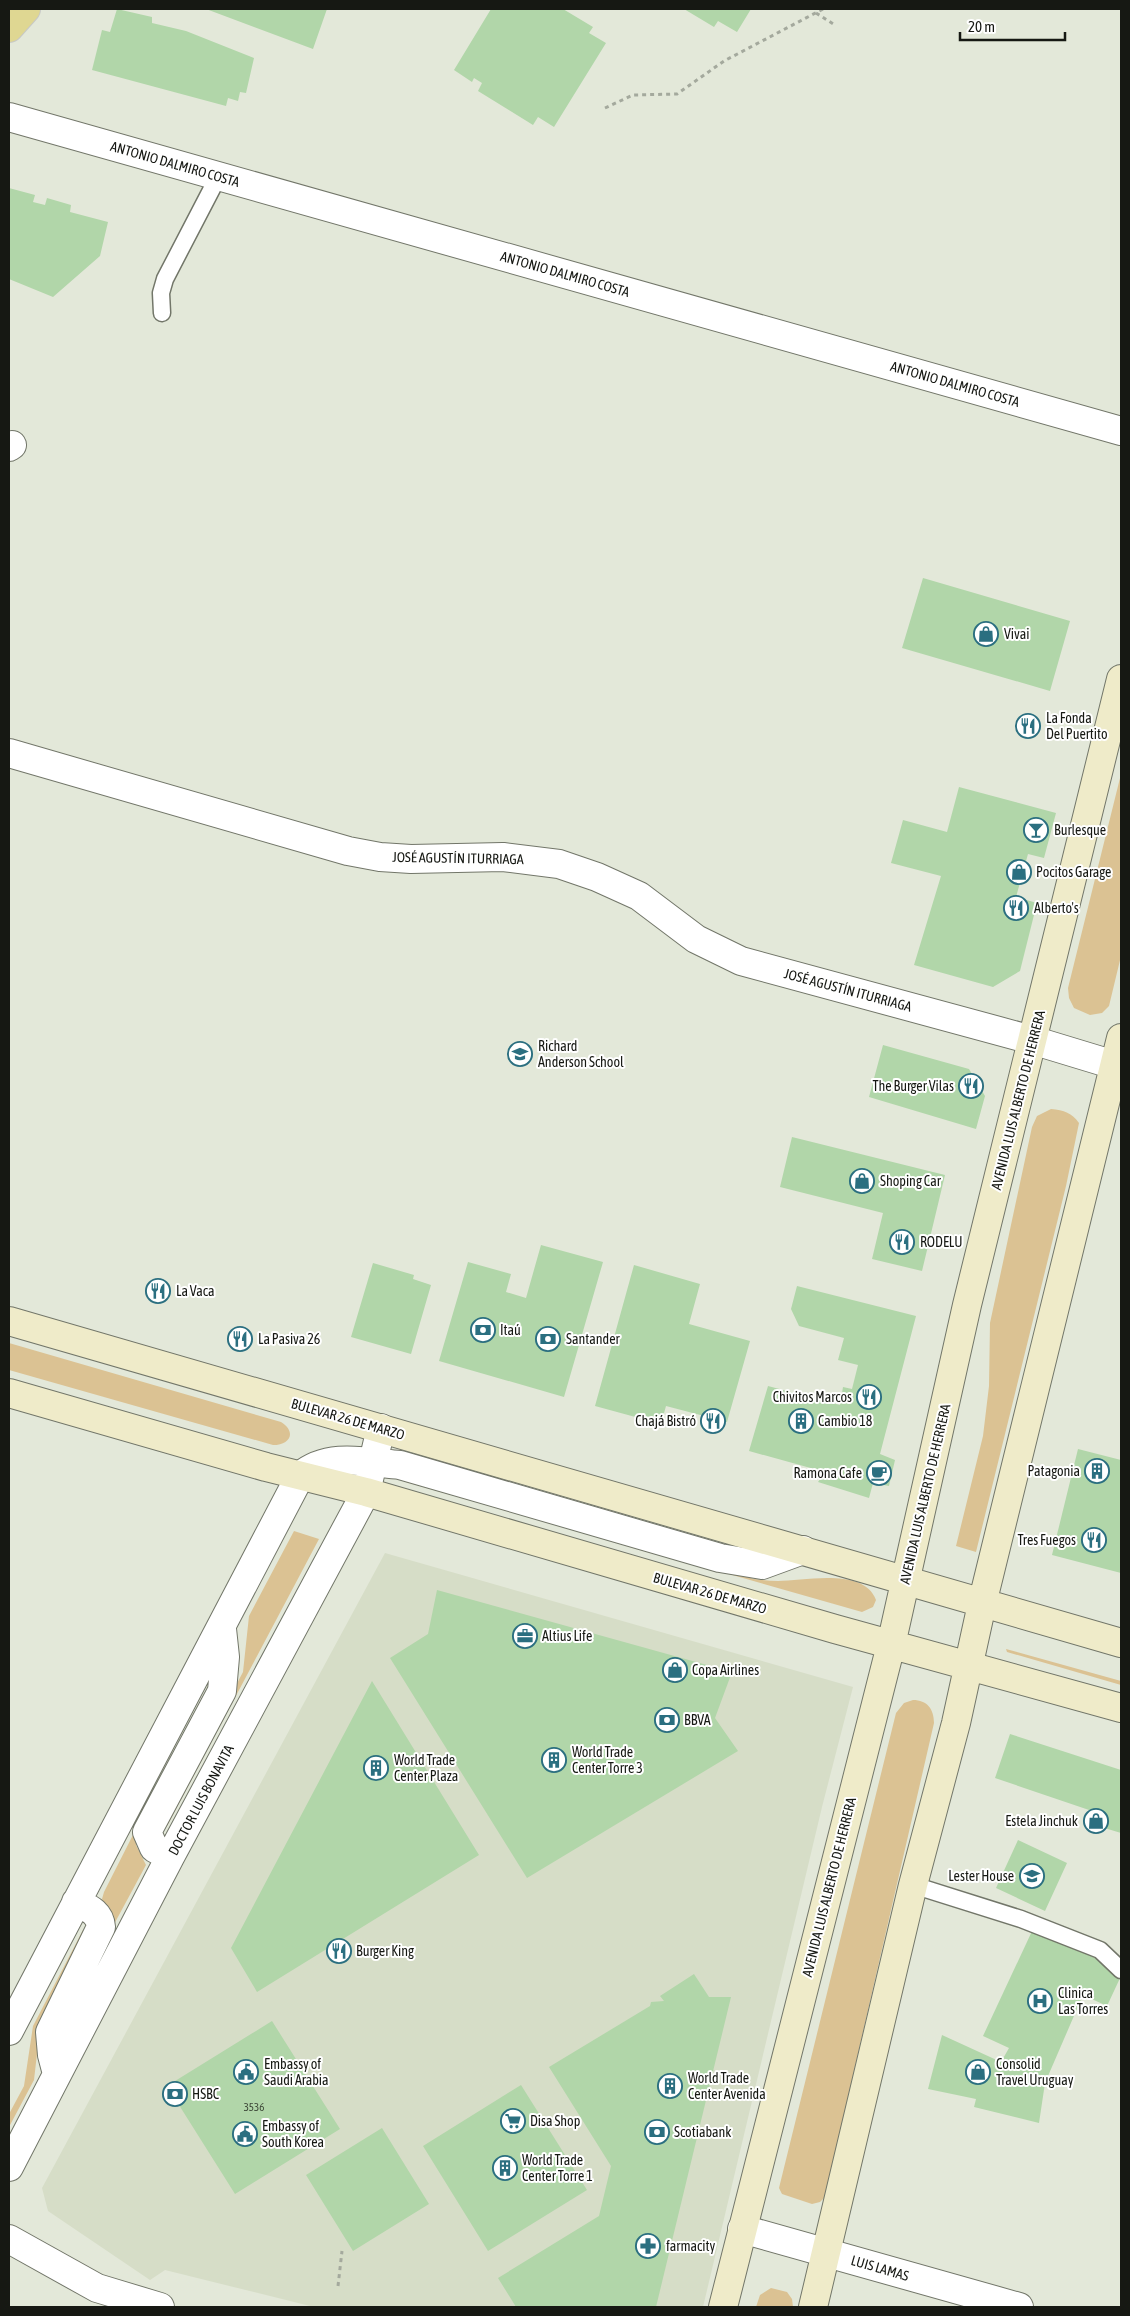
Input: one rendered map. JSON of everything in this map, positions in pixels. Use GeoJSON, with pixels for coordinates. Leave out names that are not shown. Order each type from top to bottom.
{"type":"FeatureCollection","features":[{"type":"Feature","properties":{"kind":"main road"},"geometry":{"type":"LineString","coordinates":[[9,28],[26,9]]}},
{"type":"Feature","properties":{"kind":"main road","name":"AVENIDA LUIS ALBERTO DE HERRERA"},"geometry":{"type":"LineString","coordinates":[[723,2307],[891,1645],[967,1305],[1121,679]]}},
{"type":"Feature","properties":{"kind":"main road"},"geometry":{"type":"LineString","coordinates":[[813,2307],[914,1885],[969,1666],[982,1604],[1118,1066],[1121,1038]]}},
{"type":"Feature","properties":{"kind":"main road","name":"BULEVAR 26 DE MARZO"},"geometry":{"type":"LineString","coordinates":[[9,1321],[1121,1643]]}},
{"type":"Feature","properties":{"kind":"main road","name":"BULEVAR 26 DE MARZO"},"geometry":{"type":"LineString","coordinates":[[9,1393],[300,1476],[366,1492],[891,1645],[1121,1708]]}},
{"type":"Feature","properties":{"kind":"street","name":"ANTONIO DALMIRO COSTA"},"geometry":{"type":"LineString","coordinates":[[9,117],[1121,431]]}},
{"type":"Feature","properties":{"kind":"street","name":"JOSÉ AGUSTÍN ITURRIAGA"},"geometry":{"type":"LineString","coordinates":[[9,754],[348,851],[380,857],[411,859],[503,857],[559,864],[596,877],[639,896],[696,939],[741,961],[1032,1040],[1118,1066]]}},
{"type":"Feature","properties":{"kind":"street","name":"DOCTOR LUIS BONAVITA"},"geometry":{"type":"LineString","coordinates":[[9,2167],[170,1857],[366,1492],[381,1428]]}},
{"type":"Feature","properties":{"kind":"street"},"geometry":{"type":"LineString","coordinates":[[9,2031],[222,1629],[300,1476],[311,1467],[327,1461],[373,1462],[400,1465],[720,1558],[762,1565],[803,1550]]}},
{"type":"Feature","properties":{"kind":"street"},"geometry":{"type":"LineString","coordinates":[[170,1857],[154,1848],[147,1832],[222,1691],[225,1657],[222,1629]]}},
{"type":"Feature","properties":{"kind":"street"},"geometry":{"type":"LineString","coordinates":[[57,2074],[52,2055],[50,2032],[101,1927],[96,1913],[76,1902]]}},
{"type":"Feature","properties":{"kind":"street","name":"LUIS LAMAS"},"geometry":{"type":"LineString","coordinates":[[742,2229],[1019,2307]]}},
{"type":"Feature","properties":{"kind":"street"},"geometry":{"type":"LineString","coordinates":[[9,2239],[96,2288],[160,2307]]}},
{"type":"Feature","properties":{"kind":"lane"},"geometry":{"type":"LineString","coordinates":[[162,312],[161,293],[165,279],[218,177]]}},
{"type":"Feature","properties":{"kind":"lane"},"geometry":{"type":"LineString","coordinates":[[914,1885],[1021,1919],[1100,1950],[1121,1970]]}},
{"type":"Feature","properties":{"kind":"path"},"geometry":{"type":"LineString","coordinates":[[605,108],[633,95],[677,94],[724,60],[823,9]]}},
{"type":"Feature","properties":{"kind":"path"},"geometry":{"type":"LineString","coordinates":[[816,13],[835,25]]}},
{"type":"Feature","properties":{"kind":"path"},"geometry":{"type":"LineString","coordinates":[[338,2286],[342,2251]]}},
{"type":"Feature","properties":{"kind":"shaded area"},"geometry":{"type":"Polygon","coordinates":[[[1121,774],[1121,956],[1109,1006],[1102,1013],[1090,1015],[1074,1008],[1069,998],[1068,988],[1121,774]]]}},
{"type":"Feature","properties":{"kind":"shaded area"},"geometry":{"type":"Polygon","coordinates":[[[1051,1109],[1067,1113],[1079,1123],[1066,1186],[976,1552],[956,1546],[983,1436],[989,1386],[990,1323],[1032,1127],[1037,1116],[1051,1109]]]}},
{"type":"Feature","properties":{"kind":"shaded area"},"geometry":{"type":"Polygon","coordinates":[[[9,1343],[281,1422],[289,1430],[290,1434],[284,1443],[273,1445],[9,1370],[9,1343]]]}},
{"type":"Feature","properties":{"kind":"shaded area"},"geometry":{"type":"Polygon","coordinates":[[[404,1480],[754,1579],[778,1581],[817,1578],[847,1579],[859,1583],[869,1590],[876,1600],[873,1607],[862,1612],[404,1480]]]}},
{"type":"Feature","properties":{"kind":"shaded area"},"geometry":{"type":"Polygon","coordinates":[[[294,1531],[319,1539],[167,1826],[163,1824],[243,1672],[249,1616],[294,1531]]]}},
{"type":"Feature","properties":{"kind":"shaded area"},"geometry":{"type":"Polygon","coordinates":[[[385,1553],[853,1687],[822,1807],[703,2307],[314,2307],[165,2270],[150,2280],[48,2211],[42,2188],[385,1553]]]}},
{"type":"Feature","properties":{"kind":"shaded area"},"geometry":{"type":"Polygon","coordinates":[[[1006,1649],[1121,1681],[1121,1685],[1007,1652],[1006,1649]]]}},
{"type":"Feature","properties":{"kind":"shaded area"},"geometry":{"type":"Polygon","coordinates":[[[918,1700],[929,1706],[933,1714],[934,1723],[825,2197],[820,2202],[812,2204],[782,2194],[779,2188],[896,1713],[904,1703],[918,1700]]]}},
{"type":"Feature","properties":{"kind":"shaded area"},"geometry":{"type":"Polygon","coordinates":[[[139,1823],[136,1845],[146,1865],[112,1928],[102,1899],[139,1823]]]}},
{"type":"Feature","properties":{"kind":"shaded area"},"geometry":{"type":"Polygon","coordinates":[[[83,1930],[88,1933],[40,2028],[34,2080],[9,2127],[9,2114],[24,2086],[33,2026],[83,1930]]]}},
{"type":"Feature","properties":{"kind":"shaded area"},"geometry":{"type":"Polygon","coordinates":[[[771,2288],[787,2292],[792,2299],[793,2307],[756,2307],[760,2295],[771,2288]]]}},
{"type":"Feature","properties":{"kind":"building"},"geometry":{"type":"Polygon","coordinates":[[[117,9],[152,17],[152,23],[186,31],[254,58],[246,93],[240,92],[238,101],[228,98],[226,106],[92,70],[102,30],[110,32],[117,9]]]}},
{"type":"Feature","properties":{"kind":"building"},"geometry":{"type":"Polygon","coordinates":[[[206,9],[327,9],[313,49],[206,9]]]}},
{"type":"Feature","properties":{"kind":"building"},"geometry":{"type":"Polygon","coordinates":[[[491,9],[563,9],[593,27],[589,33],[606,43],[554,127],[538,117],[533,125],[478,91],[482,83],[474,78],[472,82],[454,70],[491,9]]]}},
{"type":"Feature","properties":{"kind":"building"},"geometry":{"type":"Polygon","coordinates":[[[684,9],[751,9],[737,32],[718,21],[714,27],[684,9]]]}},
{"type":"Feature","properties":{"kind":"building"},"geometry":{"type":"Polygon","coordinates":[[[9,188],[35,195],[33,202],[45,205],[47,198],[71,205],[70,212],[108,222],[100,256],[53,297],[9,279],[9,188]]]}},
{"type":"Feature","properties":{"kind":"building","name":"Vivai"},"geometry":{"type":"Polygon","coordinates":[[[923,578],[1070,621],[1050,691],[902,648],[923,578]]]}},
{"type":"Feature","properties":{"kind":"building"},"geometry":{"type":"Polygon","coordinates":[[[959,787],[1056,813],[1044,858],[1028,854],[1016,897],[1037,903],[1020,971],[993,987],[914,965],[941,876],[891,863],[903,820],[947,832],[959,787]]]}},
{"type":"Feature","properties":{"kind":"building"},"geometry":{"type":"Polygon","coordinates":[[[883,1045],[969,1069],[985,1096],[976,1129],[869,1097],[883,1045]]]}},
{"type":"Feature","properties":{"kind":"building","name":"Shoping Car"},"geometry":{"type":"Polygon","coordinates":[[[792,1137],[945,1175],[922,1271],[872,1259],[883,1213],[780,1187],[792,1137]]]}},
{"type":"Feature","properties":{"kind":"building"},"geometry":{"type":"Polygon","coordinates":[[[541,1245],[603,1262],[564,1397],[439,1361],[468,1262],[511,1274],[506,1292],[526,1298],[541,1245]]]}},
{"type":"Feature","properties":{"kind":"building"},"geometry":{"type":"Polygon","coordinates":[[[373,1263],[414,1275],[413,1279],[431,1285],[411,1354],[351,1337],[373,1263]]]}},
{"type":"Feature","properties":{"kind":"building"},"geometry":{"type":"Polygon","coordinates":[[[634,1265],[700,1284],[689,1324],[750,1341],[727,1422],[666,1406],[661,1424],[595,1406],[634,1265]]]}},
{"type":"Feature","properties":{"kind":"building"},"geometry":{"type":"Polygon","coordinates":[[[797,1286],[916,1316],[880,1454],[895,1460],[889,1486],[873,1483],[869,1498],[818,1482],[825,1472],[749,1451],[768,1386],[840,1405],[843,1387],[852,1389],[858,1365],[838,1360],[844,1338],[799,1326],[791,1309],[797,1286]]]}},
{"type":"Feature","properties":{"kind":"building"},"geometry":{"type":"Polygon","coordinates":[[[1078,1449],[1121,1460],[1121,1573],[1052,1555],[1078,1449]]]}},
{"type":"Feature","properties":{"kind":"building"},"geometry":{"type":"Polygon","coordinates":[[[437,1590],[732,1672],[715,1718],[738,1751],[527,1878],[390,1658],[428,1634],[437,1590]]]}},
{"type":"Feature","properties":{"kind":"building","name":"World Trade Center Plaza"},"geometry":{"type":"Polygon","coordinates":[[[372,1681],[479,1855],[257,1992],[231,1948],[372,1681]]]}},
{"type":"Feature","properties":{"kind":"building"},"geometry":{"type":"Polygon","coordinates":[[[1010,1734],[1121,1770],[1121,1833],[1088,1823],[1092,1811],[995,1778],[1010,1734]]]}},
{"type":"Feature","properties":{"kind":"building","name":"Lester House"},"geometry":{"type":"Polygon","coordinates":[[[1018,1840],[1067,1863],[1045,1911],[996,1888],[1018,1840]]]}},
{"type":"Feature","properties":{"kind":"building","name":"Clinica Las Torres"},"geometry":{"type":"Polygon","coordinates":[[[1033,1929],[1121,1970],[1121,1976],[1107,2006],[1083,1995],[1045,2083],[1039,2123],[974,2107],[976,2099],[928,2089],[942,2035],[1001,2062],[1009,2048],[983,2036],[1033,1929]]]}},
{"type":"Feature","properties":{"kind":"building","name":"World Trade Center Avenida"},"geometry":{"type":"Polygon","coordinates":[[[694,1974],[709,1997],[731,1997],[656,2307],[516,2307],[498,2278],[599,2216],[611,2166],[549,2067],[650,2006],[651,2002],[664,2001],[660,1996],[694,1974]]]}},
{"type":"Feature","properties":{"kind":"building"},"geometry":{"type":"Polygon","coordinates":[[[272,2021],[340,2129],[235,2194],[167,2086],[272,2021]]]}},
{"type":"Feature","properties":{"kind":"building","name":"World Trade Center Torre 1"},"geometry":{"type":"Polygon","coordinates":[[[521,2085],[587,2190],[488,2251],[423,2146],[521,2085]]]}},
{"type":"Feature","properties":{"kind":"building"},"geometry":{"type":"Polygon","coordinates":[[[382,2128],[429,2204],[353,2251],[306,2175],[382,2128]]]}},
{"type":"Feature","properties":{"kind":"place","name":"Vivai"},"geometry":{"type":"Point","coordinates":[986,634]}},
{"type":"Feature","properties":{"kind":"place","name":"La Fonda Del Puertito"},"geometry":{"type":"Point","coordinates":[1028,726]}},
{"type":"Feature","properties":{"kind":"place","name":"Burlesque"},"geometry":{"type":"Point","coordinates":[1036,830]}},
{"type":"Feature","properties":{"kind":"place","name":"Pocitos Garage"},"geometry":{"type":"Point","coordinates":[1019,872]}},
{"type":"Feature","properties":{"kind":"place","name":"Alberto's"},"geometry":{"type":"Point","coordinates":[1016,908]}},
{"type":"Feature","properties":{"kind":"place","name":"Richard Anderson School"},"geometry":{"type":"Point","coordinates":[520,1054]}},
{"type":"Feature","properties":{"kind":"place","name":"The Burger Vilas"},"geometry":{"type":"Point","coordinates":[971,1086]}},
{"type":"Feature","properties":{"kind":"place","name":"Shoping Car"},"geometry":{"type":"Point","coordinates":[862,1181]}},
{"type":"Feature","properties":{"kind":"place","name":"RODELU"},"geometry":{"type":"Point","coordinates":[902,1242]}},
{"type":"Feature","properties":{"kind":"place","name":"La Vaca"},"geometry":{"type":"Point","coordinates":[158,1291]}},
{"type":"Feature","properties":{"kind":"place","name":"Itaú"},"geometry":{"type":"Point","coordinates":[483,1330]}},
{"type":"Feature","properties":{"kind":"place","name":"La Pasiva 26"},"geometry":{"type":"Point","coordinates":[240,1339]}},
{"type":"Feature","properties":{"kind":"place","name":"Santander"},"geometry":{"type":"Point","coordinates":[548,1339]}},
{"type":"Feature","properties":{"kind":"place","name":"Chivitos Marcos"},"geometry":{"type":"Point","coordinates":[869,1397]}},
{"type":"Feature","properties":{"kind":"place","name":"Chajá Bistró"},"geometry":{"type":"Point","coordinates":[713,1421]}},
{"type":"Feature","properties":{"kind":"place","name":"Cambio 18"},"geometry":{"type":"Point","coordinates":[801,1421]}},
{"type":"Feature","properties":{"kind":"place","name":"Patagonia"},"geometry":{"type":"Point","coordinates":[1097,1471]}},
{"type":"Feature","properties":{"kind":"place","name":"Ramona Cafe"},"geometry":{"type":"Point","coordinates":[879,1473]}},
{"type":"Feature","properties":{"kind":"place","name":"Tres Fuegos"},"geometry":{"type":"Point","coordinates":[1094,1540]}},
{"type":"Feature","properties":{"kind":"place","name":"Altius Life"},"geometry":{"type":"Point","coordinates":[525,1636]}},
{"type":"Feature","properties":{"kind":"place","name":"Copa Airlines"},"geometry":{"type":"Point","coordinates":[675,1670]}},
{"type":"Feature","properties":{"kind":"place","name":"BBVA"},"geometry":{"type":"Point","coordinates":[667,1720]}},
{"type":"Feature","properties":{"kind":"place","name":"World Trade Center Torre 3"},"geometry":{"type":"Point","coordinates":[554,1760]}},
{"type":"Feature","properties":{"kind":"place","name":"World Trade Center Plaza"},"geometry":{"type":"Point","coordinates":[376,1768]}},
{"type":"Feature","properties":{"kind":"place","name":"Estela Jinchuk"},"geometry":{"type":"Point","coordinates":[1096,1821]}},
{"type":"Feature","properties":{"kind":"place","name":"Lester House"},"geometry":{"type":"Point","coordinates":[1032,1876]}},
{"type":"Feature","properties":{"kind":"place","name":"Burger King"},"geometry":{"type":"Point","coordinates":[339,1951]}},
{"type":"Feature","properties":{"kind":"place","name":"Clinica Las Torres"},"geometry":{"type":"Point","coordinates":[1040,2001]}},
{"type":"Feature","properties":{"kind":"place","name":"Embassy of Saudi Arabia"},"geometry":{"type":"Point","coordinates":[246,2072]}},
{"type":"Feature","properties":{"kind":"place","name":"Consolid Travel Uruguay"},"geometry":{"type":"Point","coordinates":[978,2072]}},
{"type":"Feature","properties":{"kind":"place","name":"World Trade Center Avenida"},"geometry":{"type":"Point","coordinates":[670,2086]}},
{"type":"Feature","properties":{"kind":"place","name":"HSBC"},"geometry":{"type":"Point","coordinates":[175,2094]}},
{"type":"Feature","properties":{"kind":"place","name":"Disa Shop"},"geometry":{"type":"Point","coordinates":[513,2121]}},
{"type":"Feature","properties":{"kind":"place","name":"Scotiabank"},"geometry":{"type":"Point","coordinates":[657,2132]}},
{"type":"Feature","properties":{"kind":"place","name":"Embassy of South Korea"},"geometry":{"type":"Point","coordinates":[245,2134]}},
{"type":"Feature","properties":{"kind":"place","name":"World Trade Center Torre 1"},"geometry":{"type":"Point","coordinates":[505,2168]}},
{"type":"Feature","properties":{"kind":"place","name":"farmacity"},"geometry":{"type":"Point","coordinates":[648,2246]}}]}
